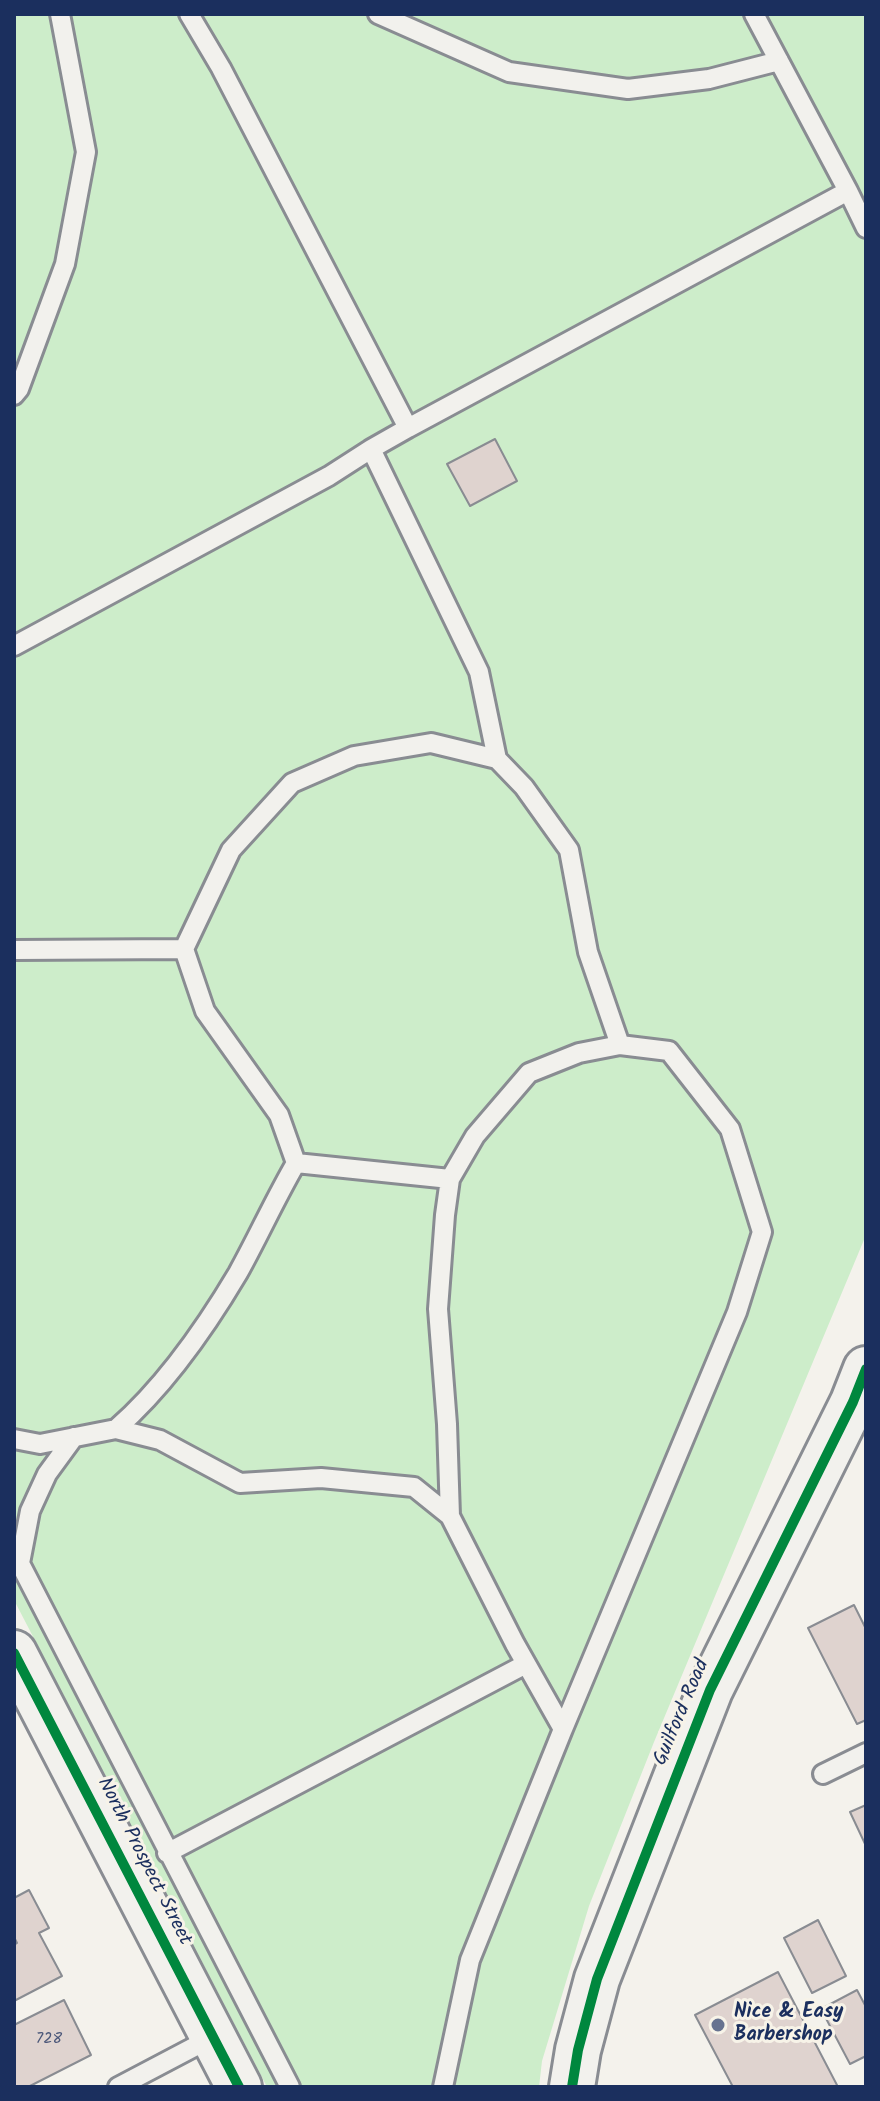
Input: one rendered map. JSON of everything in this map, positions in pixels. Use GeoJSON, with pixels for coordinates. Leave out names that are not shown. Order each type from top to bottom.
{"type":"FeatureCollection","features":[{"type":"Feature","properties":{"kind":"street","name":"Guilford Road"},"geometry":{"type":"LineString","coordinates":[[572,2087],[578,2050],[597,1979],[710,1690],[853,1402],[866,1369]]}},
{"type":"Feature","properties":{"kind":"street","name":"North Prospect Street"},"geometry":{"type":"LineString","coordinates":[[14,1653],[239,2087]]}},
{"type":"Feature","properties":{"kind":"lane"},"geometry":{"type":"LineString","coordinates":[[14,395],[19,389],[65,264],[86,152],[60,14]]}},
{"type":"Feature","properties":{"kind":"lane"},"geometry":{"type":"LineString","coordinates":[[189,14],[221,68],[408,428]]}},
{"type":"Feature","properties":{"kind":"lane"},"geometry":{"type":"LineString","coordinates":[[378,14],[509,72],[628,89],[709,79],[779,61]]}},
{"type":"Feature","properties":{"kind":"lane"},"geometry":{"type":"LineString","coordinates":[[754,14],[866,228]]}},
{"type":"Feature","properties":{"kind":"lane"},"geometry":{"type":"LineString","coordinates":[[14,646],[329,476],[408,428],[848,191]]}},
{"type":"Feature","properties":{"kind":"lane"},"geometry":{"type":"LineString","coordinates":[[371,449],[479,672],[497,759],[524,787],[569,850],[588,952],[620,1045]]}},
{"type":"Feature","properties":{"kind":"lane"},"geometry":{"type":"LineString","coordinates":[[116,1429],[144,1404],[197,1333],[237,1273],[296,1163],[279,1115],[205,1011],[184,949],[231,850],[292,783],[354,756],[431,743],[497,759]]}},
{"type":"Feature","properties":{"kind":"lane"},"geometry":{"type":"LineString","coordinates":[[14,950],[184,949]]}},
{"type":"Feature","properties":{"kind":"lane"},"geometry":{"type":"LineString","coordinates":[[443,2087],[470,1960],[737,1312],[762,1232],[730,1129],[669,1051],[620,1045],[579,1053],[529,1073],[475,1136],[450,1179],[438,1309],[450,1516]]}},
{"type":"Feature","properties":{"kind":"lane"},"geometry":{"type":"LineString","coordinates":[[296,1163],[450,1179]]}},
{"type":"Feature","properties":{"kind":"lane"},"geometry":{"type":"LineString","coordinates":[[14,1439],[40,1444],[116,1429],[160,1440],[240,1483],[321,1478],[414,1487],[450,1516],[563,1729]]}},
{"type":"Feature","properties":{"kind":"lane"},"geometry":{"type":"LineString","coordinates":[[74,1437],[47,1474],[30,1511],[17,1558],[290,2087]]}},
{"type":"Feature","properties":{"kind":"lane"},"geometry":{"type":"LineString","coordinates":[[167,1853],[526,1664]]}},
{"type":"Feature","properties":{"kind":"lane"},"geometry":{"type":"LineString","coordinates":[[823,1774],[866,1753]]}},
{"type":"Feature","properties":{"kind":"lane"},"geometry":{"type":"LineString","coordinates":[[118,2087],[213,2037]]}},
{"type":"Feature","properties":{"kind":"green space"},"geometry":{"type":"Polygon","coordinates":[[[14,14],[866,14],[866,1235],[654,1742],[589,1906],[542,2061],[539,2087],[267,2087],[14,1600],[14,14]]]}},
{"type":"Feature","properties":{"kind":"building"},"geometry":{"type":"Polygon","coordinates":[[[495,439],[517,481],[470,506],[447,464],[495,439]]]}},
{"type":"Feature","properties":{"kind":"building"},"geometry":{"type":"Polygon","coordinates":[[[854,1605],[866,1629],[866,1720],[857,1724],[808,1628],[854,1605]]]}},
{"type":"Feature","properties":{"kind":"building"},"geometry":{"type":"Polygon","coordinates":[[[866,1805],[866,1846],[850,1812],[866,1805]]]}},
{"type":"Feature","properties":{"kind":"building"},"geometry":{"type":"Polygon","coordinates":[[[29,1890],[49,1928],[39,1933],[62,1976],[14,2001],[14,1945],[17,1943],[14,1937],[14,1898],[29,1890]]]}},
{"type":"Feature","properties":{"kind":"building"},"geometry":{"type":"Polygon","coordinates":[[[818,1920],[846,1976],[812,1993],[784,1938],[818,1920]]]}},
{"type":"Feature","properties":{"kind":"building"},"geometry":{"type":"Polygon","coordinates":[[[778,1972],[838,2087],[733,2087],[695,2015],[778,1972]]]}},
{"type":"Feature","properties":{"kind":"building"},"geometry":{"type":"Polygon","coordinates":[[[857,1990],[866,2007],[866,2056],[850,2064],[821,2009],[857,1990]]]}},
{"type":"Feature","properties":{"kind":"building"},"geometry":{"type":"Polygon","coordinates":[[[64,2000],[91,2055],[28,2087],[14,2087],[14,2025],[64,2000]]]}},
{"type":"Feature","properties":{"kind":"cycle path"},"geometry":{"type":"LineString","coordinates":[[572,2087],[578,2050],[597,1979],[710,1690],[853,1402],[866,1369]]}},
{"type":"Feature","properties":{"kind":"cycle path"},"geometry":{"type":"LineString","coordinates":[[14,1653],[239,2087]]}},
{"type":"Feature","properties":{"kind":"place","name":"Nice & Easy Barbershop"},"geometry":{"type":"Point","coordinates":[718,2025]}}]}
